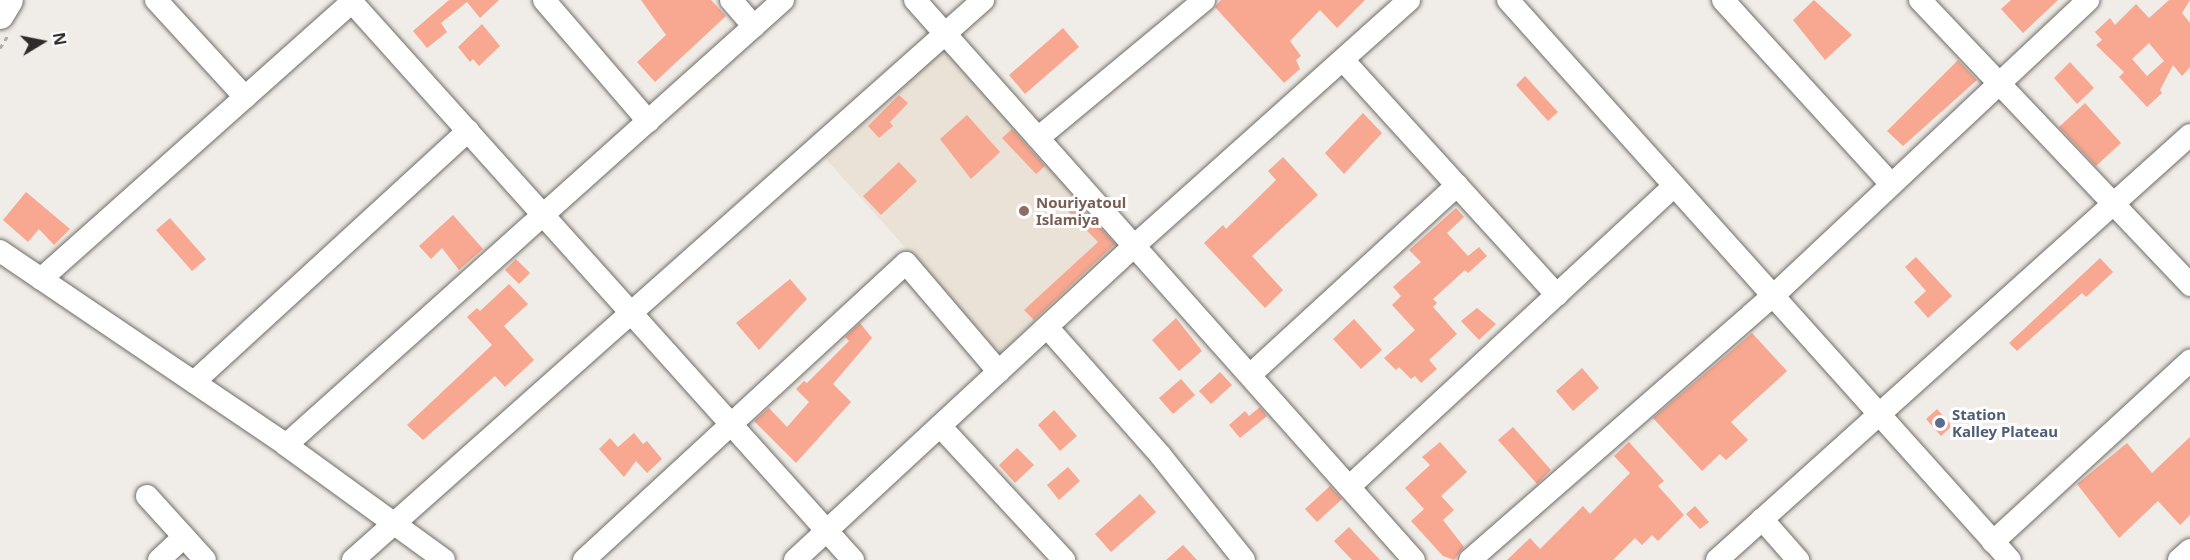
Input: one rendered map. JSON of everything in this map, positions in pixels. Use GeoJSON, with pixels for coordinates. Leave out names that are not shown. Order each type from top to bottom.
{"type":"FeatureCollection","features":[{"type":"Feature","properties":{"kind":"main road"},"geometry":{"type":"LineString","coordinates":[[0,15],[9,0]]}},
{"type":"Feature","properties":{"kind":"street"},"geometry":{"type":"LineString","coordinates":[[156,0],[245,97]]}},
{"type":"Feature","properties":{"kind":"street"},"geometry":{"type":"LineString","coordinates":[[544,0],[648,121]]}},
{"type":"Feature","properties":{"kind":"street"},"geometry":{"type":"LineString","coordinates":[[731,0],[754,26]]}},
{"type":"Feature","properties":{"kind":"street"},"geometry":{"type":"LineString","coordinates":[[286,445],[783,0]]}},
{"type":"Feature","properties":{"kind":"street"},"geometry":{"type":"LineString","coordinates":[[915,0],[1414,560]]}},
{"type":"Feature","properties":{"kind":"street"},"geometry":{"type":"LineString","coordinates":[[353,560],[983,0]]}},
{"type":"Feature","properties":{"kind":"street"},"geometry":{"type":"LineString","coordinates":[[1038,138],[1204,0]]}},
{"type":"Feature","properties":{"kind":"street"},"geometry":{"type":"LineString","coordinates":[[795,560],[1134,246],[1409,0]]}},
{"type":"Feature","properties":{"kind":"street"},"geometry":{"type":"LineString","coordinates":[[1508,0],[2010,560]]}},
{"type":"Feature","properties":{"kind":"street"},"geometry":{"type":"LineString","coordinates":[[1723,0],[1891,183]]}},
{"type":"Feature","properties":{"kind":"street"},"geometry":{"type":"LineString","coordinates":[[1920,0],[1999,79],[2190,285]]}},
{"type":"Feature","properties":{"kind":"street"},"geometry":{"type":"LineString","coordinates":[[1470,560],[1772,297],[1999,79],[2088,0]]}},
{"type":"Feature","properties":{"kind":"street"},"geometry":{"type":"LineString","coordinates":[[41,279],[352,1],[853,560]]}},
{"type":"Feature","properties":{"kind":"street"},"geometry":{"type":"LineString","coordinates":[[1343,60],[1557,295]]}},
{"type":"Feature","properties":{"kind":"street"},"geometry":{"type":"LineString","coordinates":[[194,382],[468,131]]}},
{"type":"Feature","properties":{"kind":"street"},"geometry":{"type":"LineString","coordinates":[[1717,560],[2190,135]]}},
{"type":"Feature","properties":{"kind":"street"},"geometry":{"type":"LineString","coordinates":[[1250,375],[1456,185]]}},
{"type":"Feature","properties":{"kind":"street"},"geometry":{"type":"LineString","coordinates":[[1349,487],[1674,186]]}},
{"type":"Feature","properties":{"kind":"street"},"geometry":{"type":"LineString","coordinates":[[0,251],[286,445],[392,525],[444,560]]}},
{"type":"Feature","properties":{"kind":"street"},"geometry":{"type":"LineString","coordinates":[[584,560],[906,263],[999,372]]}},
{"type":"Feature","properties":{"kind":"street"},"geometry":{"type":"LineString","coordinates":[[1047,327],[1161,456],[1240,559]]}},
{"type":"Feature","properties":{"kind":"street"},"geometry":{"type":"LineString","coordinates":[[1993,542],[2190,361]]}},
{"type":"Feature","properties":{"kind":"street"},"geometry":{"type":"LineString","coordinates":[[940,426],[1053,556]]}},
{"type":"Feature","properties":{"kind":"street"},"geometry":{"type":"LineString","coordinates":[[147,496],[205,560]]}},
{"type":"Feature","properties":{"kind":"street"},"geometry":{"type":"LineString","coordinates":[[1762,519],[1798,560]]}},
{"type":"Feature","properties":{"kind":"street"},"geometry":{"type":"LineString","coordinates":[[159,560],[184,537]]}},
{"type":"Feature","properties":{"kind":"street"},"geometry":{"type":"LineString","coordinates":[[2179,560],[2190,550]]}},
{"type":"Feature","properties":{"kind":"shaded area"},"geometry":{"type":"Polygon","coordinates":[[[946,48],[1120,243],[1000,353],[825,158],[946,48]]]}},
{"type":"Feature","properties":{"kind":"building"},"geometry":{"type":"Polygon","coordinates":[[[449,0],[499,0],[480,18],[467,2],[441,23],[447,32],[427,48],[413,31],[449,0]]]}},
{"type":"Feature","properties":{"kind":"building"},"geometry":{"type":"Polygon","coordinates":[[[641,0],[711,0],[726,16],[655,82],[637,62],[666,35],[641,0]]]}},
{"type":"Feature","properties":{"kind":"building"},"geometry":{"type":"Polygon","coordinates":[[[1221,0],[1365,0],[1337,28],[1320,10],[1290,41],[1301,56],[1296,60],[1300,69],[1284,83],[1215,7],[1221,0]]]}},
{"type":"Feature","properties":{"kind":"building"},"geometry":{"type":"Polygon","coordinates":[[[1814,0],[1852,35],[1825,60],[1793,20],[1814,0]]]}},
{"type":"Feature","properties":{"kind":"building"},"geometry":{"type":"Polygon","coordinates":[[[2011,0],[2058,0],[2023,33],[2001,9],[2011,0]]]}},
{"type":"Feature","properties":{"kind":"building"},"geometry":{"type":"Polygon","coordinates":[[[2169,0],[2190,0],[2182,13],[2190,23],[2190,67],[2182,76],[2173,65],[2160,90],[2162,93],[2147,107],[2119,77],[2124,72],[2096,45],[2102,40],[2095,32],[2110,18],[2115,25],[2136,4],[2149,18],[2169,0]],[[2149,43],[2132,59],[2147,76],[2164,61],[2149,43]]]}},
{"type":"Feature","properties":{"kind":"building"},"geometry":{"type":"Polygon","coordinates":[[[482,24],[500,46],[479,66],[473,59],[470,62],[458,47],[482,24]]]}},
{"type":"Feature","properties":{"kind":"building"},"geometry":{"type":"Polygon","coordinates":[[[1063,28],[1079,47],[1025,94],[1009,75],[1063,28]]]}},
{"type":"Feature","properties":{"kind":"building"},"geometry":{"type":"Polygon","coordinates":[[[1958,60],[1977,80],[1903,146],[1887,131],[1958,60]]]}},
{"type":"Feature","properties":{"kind":"building"},"geometry":{"type":"Polygon","coordinates":[[[2070,62],[2094,88],[2077,104],[2054,78],[2070,62]]]}},
{"type":"Feature","properties":{"kind":"building"},"geometry":{"type":"Polygon","coordinates":[[[1525,76],[1558,112],[1548,121],[1516,85],[1525,76]]]}},
{"type":"Feature","properties":{"kind":"building"},"geometry":{"type":"Polygon","coordinates":[[[899,95],[908,103],[890,122],[893,126],[879,138],[868,126],[899,95]]]}},
{"type":"Feature","properties":{"kind":"building"},"geometry":{"type":"Polygon","coordinates":[[[2085,103],[2121,143],[2096,166],[2059,127],[2085,103]]]}},
{"type":"Feature","properties":{"kind":"building"},"geometry":{"type":"Polygon","coordinates":[[[1363,113],[1382,133],[1344,174],[1325,153],[1363,113]]]}},
{"type":"Feature","properties":{"kind":"building"},"geometry":{"type":"Polygon","coordinates":[[[967,115],[1000,152],[971,179],[940,139],[967,115]]]}},
{"type":"Feature","properties":{"kind":"building"},"geometry":{"type":"Polygon","coordinates":[[[1012,129],[1045,166],[1036,174],[1002,138],[1012,129]]]}},
{"type":"Feature","properties":{"kind":"building"},"geometry":{"type":"Polygon","coordinates":[[[1283,157],[1318,195],[1252,256],[1283,290],[1265,308],[1204,243],[1223,225],[1226,229],[1276,180],[1268,171],[1283,157]]]}},
{"type":"Feature","properties":{"kind":"building"},"geometry":{"type":"Polygon","coordinates":[[[899,162],[917,181],[881,215],[863,196],[899,162]]]}},
{"type":"Feature","properties":{"kind":"building"},"geometry":{"type":"Polygon","coordinates":[[[26,192],[70,229],[54,245],[39,229],[28,242],[3,220],[26,192]]]}},
{"type":"Feature","properties":{"kind":"building"},"geometry":{"type":"Polygon","coordinates":[[[1072,197],[1115,244],[1034,320],[1024,310],[1098,242],[1063,206],[1072,197]]]}},
{"type":"Feature","properties":{"kind":"building"},"geometry":{"type":"Polygon","coordinates":[[[1456,208],[1464,217],[1447,233],[1468,256],[1479,247],[1487,256],[1468,273],[1465,270],[1433,299],[1437,303],[1433,307],[1457,334],[1429,360],[1437,369],[1421,383],[1415,376],[1411,379],[1399,367],[1396,370],[1384,358],[1415,330],[1392,305],[1401,296],[1393,287],[1421,262],[1409,250],[1456,208]]]}},
{"type":"Feature","properties":{"kind":"building"},"geometry":{"type":"Polygon","coordinates":[[[453,215],[483,249],[459,270],[442,248],[431,259],[419,246],[453,215]]]}},
{"type":"Feature","properties":{"kind":"building"},"geometry":{"type":"Polygon","coordinates":[[[170,218],[206,259],[192,271],[156,230],[170,218]]]}},
{"type":"Feature","properties":{"kind":"building"},"geometry":{"type":"Polygon","coordinates":[[[1916,257],[1952,296],[1928,318],[1914,302],[1926,291],[1905,267],[1916,257]]]}},
{"type":"Feature","properties":{"kind":"building"},"geometry":{"type":"Polygon","coordinates":[[[2100,258],[2113,272],[2086,297],[2082,293],[2017,351],[2009,343],[2100,258]]]}},
{"type":"Feature","properties":{"kind":"building"},"geometry":{"type":"Polygon","coordinates":[[[516,259],[530,273],[519,284],[505,270],[516,259]]]}},
{"type":"Feature","properties":{"kind":"building"},"geometry":{"type":"Polygon","coordinates":[[[790,279],[807,299],[759,350],[736,323],[790,279]]]}},
{"type":"Feature","properties":{"kind":"building"},"geometry":{"type":"Polygon","coordinates":[[[509,284],[528,304],[504,326],[534,360],[505,387],[495,376],[423,440],[407,425],[492,345],[467,317],[477,308],[480,311],[509,284]]]}},
{"type":"Feature","properties":{"kind":"building"},"geometry":{"type":"Polygon","coordinates":[[[1477,308],[1496,324],[1479,340],[1461,321],[1477,308]]]}},
{"type":"Feature","properties":{"kind":"building"},"geometry":{"type":"Polygon","coordinates":[[[1176,318],[1202,351],[1179,371],[1152,340],[1176,318]]]}},
{"type":"Feature","properties":{"kind":"building"},"geometry":{"type":"Polygon","coordinates":[[[1354,319],[1382,350],[1361,369],[1333,339],[1354,319]]]}},
{"type":"Feature","properties":{"kind":"building"},"geometry":{"type":"Polygon","coordinates":[[[860,323],[872,338],[833,384],[851,402],[796,463],[754,421],[769,408],[787,427],[809,402],[796,389],[804,381],[807,383],[849,341],[845,337],[860,323]]]}},
{"type":"Feature","properties":{"kind":"building"},"geometry":{"type":"Polygon","coordinates":[[[1752,333],[1787,371],[1731,422],[1748,440],[1726,460],[1720,454],[1702,471],[1653,418],[1752,333]]]}},
{"type":"Feature","properties":{"kind":"building"},"geometry":{"type":"Polygon","coordinates":[[[1582,368],[1599,388],[1573,411],[1556,391],[1582,368]]]}},
{"type":"Feature","properties":{"kind":"building"},"geometry":{"type":"Polygon","coordinates":[[[1220,372],[1232,385],[1211,404],[1199,391],[1220,372]]]}},
{"type":"Feature","properties":{"kind":"building"},"geometry":{"type":"Polygon","coordinates":[[[1181,379],[1195,395],[1173,414],[1159,398],[1181,379]]]}},
{"type":"Feature","properties":{"kind":"building"},"geometry":{"type":"Polygon","coordinates":[[[1260,407],[1267,416],[1240,438],[1229,425],[1245,411],[1249,416],[1260,407]]]}},
{"type":"Feature","properties":{"kind":"building"},"geometry":{"type":"Polygon","coordinates":[[[1937,409],[1952,426],[1941,436],[1926,419],[1937,409]]]}},
{"type":"Feature","properties":{"kind":"building"},"geometry":{"type":"Polygon","coordinates":[[[1054,410],[1077,436],[1060,451],[1038,425],[1054,410]]]}},
{"type":"Feature","properties":{"kind":"building"},"geometry":{"type":"Polygon","coordinates":[[[1513,427],[1551,470],[1537,484],[1498,440],[1513,427]]]}},
{"type":"Feature","properties":{"kind":"building"},"geometry":{"type":"Polygon","coordinates":[[[634,433],[643,444],[647,441],[662,459],[647,473],[636,461],[624,477],[599,449],[610,438],[618,447],[634,433]]]}},
{"type":"Feature","properties":{"kind":"building"},"geometry":{"type":"Polygon","coordinates":[[[2190,437],[2190,515],[2180,525],[2158,501],[2119,538],[2077,484],[2127,443],[2152,473],[2190,437]]]}},
{"type":"Feature","properties":{"kind":"building"},"geometry":{"type":"Polygon","coordinates":[[[1440,442],[1467,472],[1441,496],[1454,510],[1443,520],[1464,547],[1454,560],[1443,556],[1411,521],[1424,509],[1405,488],[1430,465],[1422,457],[1440,442]]]}},
{"type":"Feature","properties":{"kind":"building"},"geometry":{"type":"Polygon","coordinates":[[[1629,442],[1664,481],[1658,486],[1684,515],[1658,541],[1652,535],[1642,545],[1635,538],[1613,560],[1507,560],[1530,538],[1540,549],[1583,506],[1590,514],[1630,473],[1614,456],[1629,442]]]}},
{"type":"Feature","properties":{"kind":"building"},"geometry":{"type":"Polygon","coordinates":[[[1017,448],[1034,465],[1015,483],[999,465],[1017,448]]]}},
{"type":"Feature","properties":{"kind":"building"},"geometry":{"type":"Polygon","coordinates":[[[1068,467],[1080,481],[1059,500],[1047,485],[1068,467]]]}},
{"type":"Feature","properties":{"kind":"building"},"geometry":{"type":"Polygon","coordinates":[[[1330,486],[1342,499],[1317,522],[1305,509],[1330,486]]]}},
{"type":"Feature","properties":{"kind":"building"},"geometry":{"type":"Polygon","coordinates":[[[1140,494],[1156,512],[1111,552],[1095,534],[1140,494]]]}},
{"type":"Feature","properties":{"kind":"building"},"geometry":{"type":"Polygon","coordinates":[[[1695,506],[1709,522],[1700,529],[1686,514],[1695,506]]]}},
{"type":"Feature","properties":{"kind":"building"},"geometry":{"type":"Polygon","coordinates":[[[1349,527],[1380,560],[1352,560],[1334,541],[1349,527]]]}},
{"type":"Feature","properties":{"kind":"building"},"geometry":{"type":"Polygon","coordinates":[[[1183,545],[1197,560],[1166,560],[1183,545]]]}},
{"type":"Feature","properties":{"kind":"place","name":"Nouriyatoul Islamiya"},"geometry":{"type":"Point","coordinates":[1024,211]}},
{"type":"Feature","properties":{"kind":"place","name":"Station Kalley Plateau"},"geometry":{"type":"Point","coordinates":[1940,423]}}]}
